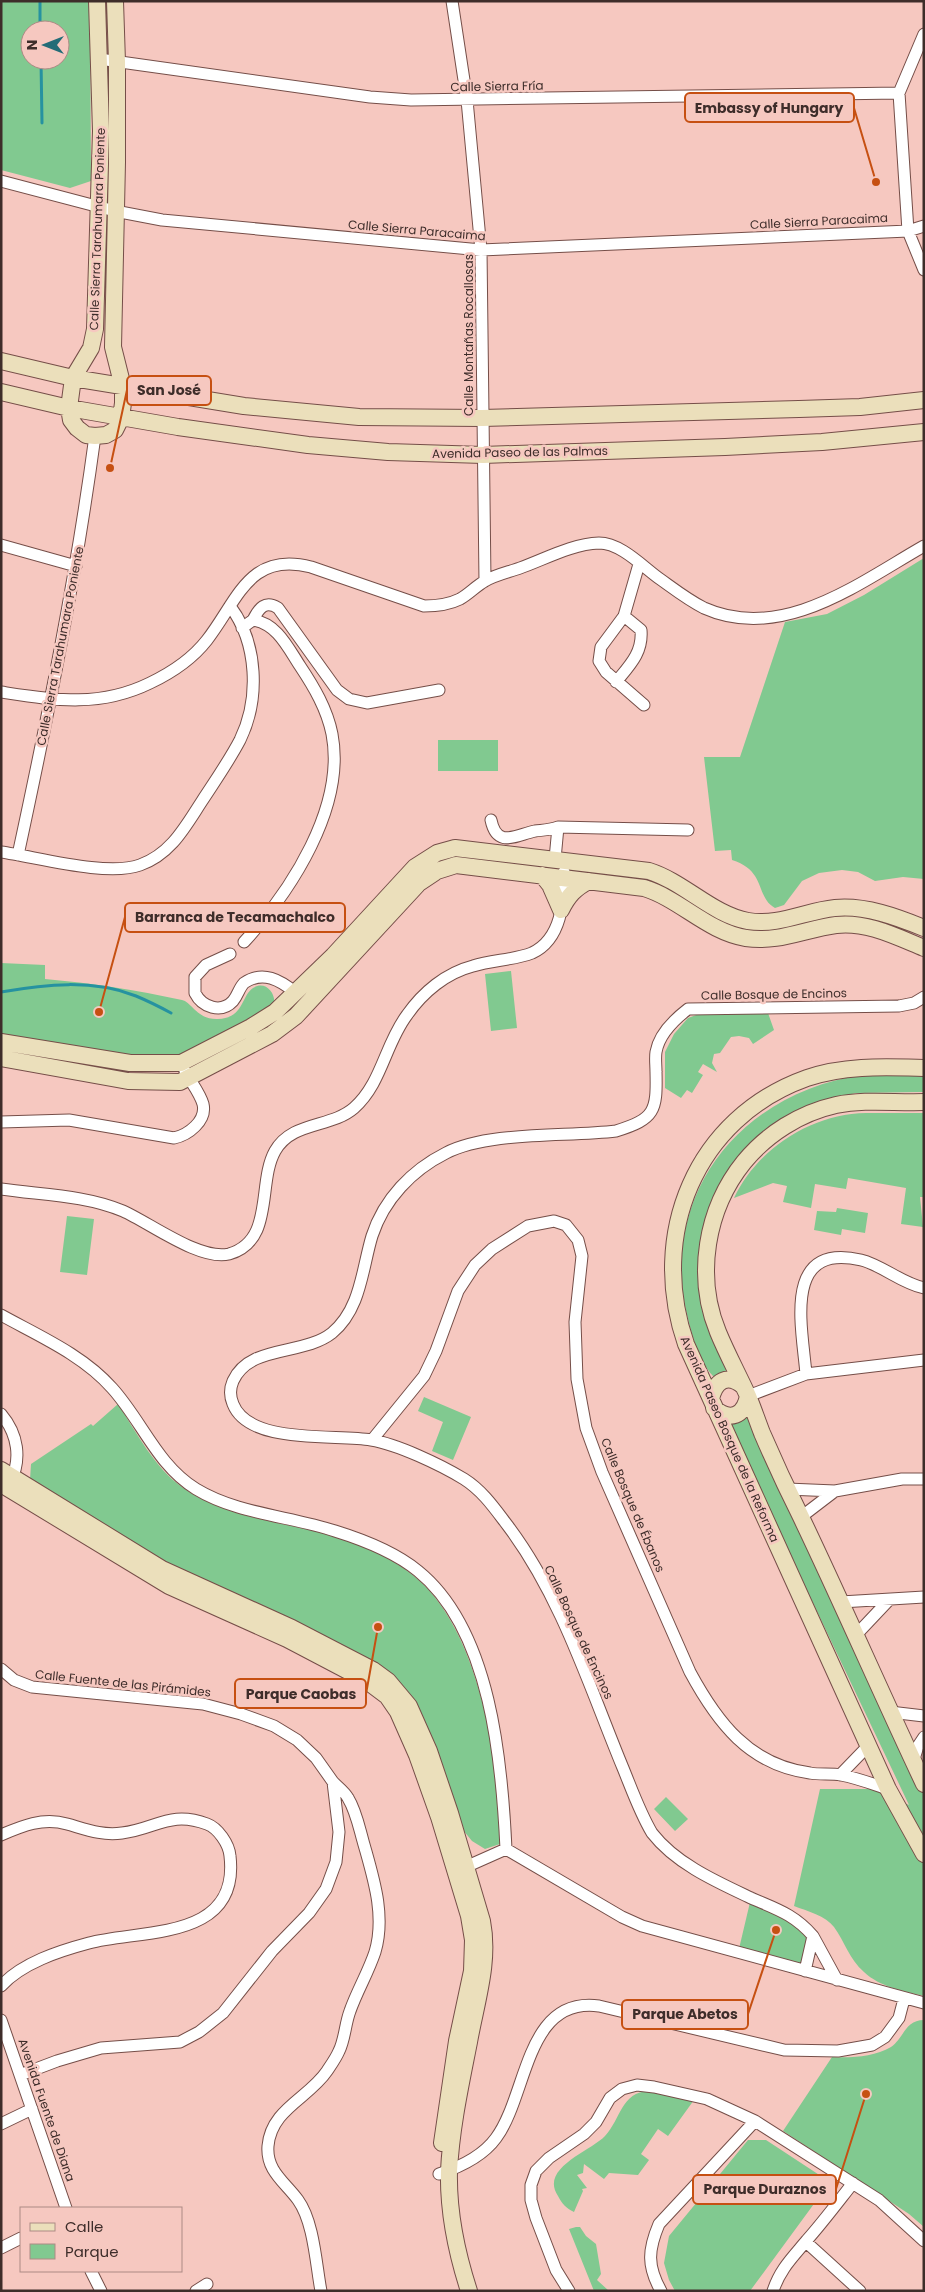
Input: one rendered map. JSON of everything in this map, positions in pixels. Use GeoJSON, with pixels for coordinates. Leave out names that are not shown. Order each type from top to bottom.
{"type":"FeatureCollection","features":[{"type":"Feature","properties":{"kind":"street","name":"Calle Sierra Tarahumara Poniente"},"geometry":{"type":"LineString","coordinates":[[69,408],[73,378],[91,348],[95,329],[101,131],[98,1]]}},
{"type":"Feature","properties":{"kind":"street","name":"Calle Sierra Tarahumara Poniente"},"geometry":{"type":"LineString","coordinates":[[114,1],[117,62],[113,347],[123,387],[121,418]]}},
{"type":"Feature","properties":{"kind":"street","name":"Calle Montañas Rocallosas"},"geometry":{"type":"LineString","coordinates":[[452,1],[467,100],[481,250],[485,581]]}},
{"type":"Feature","properties":{"kind":"street"},"geometry":{"type":"LineString","coordinates":[[924,34],[899,93],[908,231],[924,270]]}},
{"type":"Feature","properties":{"kind":"street","name":"Calle Sierra Fría"},"geometry":{"type":"LineString","coordinates":[[99,59],[370,97],[467,100],[899,93]]}},
{"type":"Feature","properties":{"kind":"street","name":"Calle Sierra Paracaima"},"geometry":{"type":"LineString","coordinates":[[1,182],[115,212],[208,225],[481,250],[908,231],[924,226]]}},
{"type":"Feature","properties":{"kind":"street"},"geometry":{"type":"LineString","coordinates":[[1,361],[73,378],[123,387],[244,406],[316,414],[482,418],[860,407],[924,400]]}},
{"type":"Feature","properties":{"kind":"street","name":"Avenida Paseo de las Palmas"},"geometry":{"type":"LineString","coordinates":[[1,392],[121,418],[308,445],[388,452],[483,455],[822,442],[924,432]]}},
{"type":"Feature","properties":{"kind":"street"},"geometry":{"type":"LineString","coordinates":[[69,408],[71,420],[86,435],[106,435],[115,430],[121,418]]}},
{"type":"Feature","properties":{"kind":"street","name":"Calle Sierra Tarahumara Poniente"},"geometry":{"type":"LineString","coordinates":[[18,855],[52,700],[76,566],[96,436]]}},
{"type":"Feature","properties":{"kind":"street"},"geometry":{"type":"LineString","coordinates":[[1,692],[52,700],[96,698],[131,691],[150,683],[192,656],[206,640],[243,587],[256,574],[276,564],[293,562],[403,601],[424,606],[444,605],[460,599],[485,581],[581,546],[601,543],[615,546],[685,597],[705,608],[724,614],[750,618],[780,616],[812,608],[924,546]]}},
{"type":"Feature","properties":{"kind":"street"},"geometry":{"type":"LineString","coordinates":[[1,545],[76,566]]}},
{"type":"Feature","properties":{"kind":"street"},"geometry":{"type":"LineString","coordinates":[[639,564],[624,616],[601,646],[599,660],[606,672],[644,705]]}},
{"type":"Feature","properties":{"kind":"street"},"geometry":{"type":"LineString","coordinates":[[242,628],[253,620],[259,609],[265,604],[278,608],[337,690],[354,701],[367,703],[440,690]]}},
{"type":"Feature","properties":{"kind":"street"},"geometry":{"type":"LineString","coordinates":[[1,852],[76,865],[121,869],[138,866],[153,860],[172,844],[232,754],[248,717],[253,680],[248,641],[230,606]]}},
{"type":"Feature","properties":{"kind":"street"},"geometry":{"type":"LineString","coordinates":[[616,682],[636,658],[642,642],[641,630],[624,616]]}},
{"type":"Feature","properties":{"kind":"street"},"geometry":{"type":"LineString","coordinates":[[244,942],[276,905],[302,864],[331,793],[334,762],[332,734],[324,709],[313,686],[276,630],[265,622],[253,620]]}},
{"type":"Feature","properties":{"kind":"street"},"geometry":{"type":"LineString","coordinates":[[491,820],[493,829],[497,834],[508,838],[521,837],[532,832],[558,827],[688,830]]}},
{"type":"Feature","properties":{"kind":"street"},"geometry":{"type":"LineString","coordinates":[[558,827],[560,860],[564,878],[562,910]]}},
{"type":"Feature","properties":{"kind":"street"},"geometry":{"type":"LineString","coordinates":[[1,1058],[128,1081],[180,1082],[189,1078],[272,1034],[296,1016],[415,867],[436,853],[464,848],[638,869],[660,875],[730,916],[747,921],[780,921],[834,908],[856,908],[897,918],[924,928]]}},
{"type":"Feature","properties":{"kind":"street"},"geometry":{"type":"LineString","coordinates":[[1,1042],[130,1062],[181,1063],[263,1020],[286,1003],[333,956],[419,883],[442,868],[463,865],[654,891],[723,931],[744,938],[770,939],[836,925],[854,925],[893,935],[924,948]]}},
{"type":"Feature","properties":{"kind":"street"},"geometry":{"type":"LineString","coordinates":[[542,875],[550,885],[562,910]]}},
{"type":"Feature","properties":{"kind":"street"},"geometry":{"type":"LineString","coordinates":[[1,1189],[80,1199],[122,1211],[202,1250],[216,1254],[233,1252],[245,1245],[257,1232],[271,1161],[281,1142],[294,1132],[338,1118],[362,1100],[374,1082],[404,1017],[413,1006],[434,986],[452,975],[472,966],[531,953],[539,948],[556,928],[562,910],[572,892],[589,881]]}},
{"type":"Feature","properties":{"kind":"street"},"geometry":{"type":"LineString","coordinates":[[230,954],[206,965],[195,977],[195,993],[205,1005],[216,1008],[226,1006],[235,999],[244,983],[258,978],[277,979],[296,993]]}},
{"type":"Feature","properties":{"kind":"street","name":"Calle Bosque de Encinos"},"geometry":{"type":"LineString","coordinates":[[837,1980],[813,1936],[790,1914],[705,1875],[670,1852],[658,1841],[647,1825],[544,1582],[516,1537],[479,1490],[464,1479],[429,1461],[372,1440],[280,1433],[256,1426],[240,1416],[232,1403],[230,1387],[238,1371],[252,1361],[315,1342],[332,1333],[347,1316],[358,1293],[370,1245],[379,1219],[392,1197],[421,1168],[448,1152],[478,1142],[616,1131],[640,1123],[650,1114],[656,1101],[656,1052],[659,1043],[674,1020],[688,1009],[899,1006],[914,1003],[924,997]]}},
{"type":"Feature","properties":{"kind":"street"},"geometry":{"type":"LineString","coordinates":[[1,1122],[69,1120],[174,1138],[181,1137],[192,1130],[202,1111],[203,1104],[181,1063]]}},
{"type":"Feature","properties":{"kind":"street","name":"Avenida Paseo Bosque de la Reforma"},"geometry":{"type":"LineString","coordinates":[[924,1068],[845,1069],[806,1078],[770,1095],[746,1112],[724,1133],[692,1181],[679,1216],[672,1271],[680,1326],[712,1404],[888,1789],[924,1854]]}},
{"type":"Feature","properties":{"kind":"street"},"geometry":{"type":"LineString","coordinates":[[924,1102],[866,1101],[850,1103],[818,1110],[774,1134],[749,1156],[730,1182],[716,1210],[708,1240],[706,1286],[717,1331],[924,1784]]}},
{"type":"Feature","properties":{"kind":"street","name":"Calle Bosque de Ébanos"},"geometry":{"type":"LineString","coordinates":[[372,1440],[424,1376],[436,1351],[458,1291],[475,1265],[492,1248],[523,1228],[546,1221],[560,1222],[566,1226],[578,1240],[582,1256],[575,1302],[575,1322],[577,1379],[586,1428],[602,1472],[690,1672],[706,1702],[726,1728],[748,1749],[776,1764],[809,1773],[840,1775],[888,1789]]}},
{"type":"Feature","properties":{"kind":"street"},"geometry":{"type":"LineString","coordinates":[[806,1374],[802,1289],[809,1272],[819,1263],[834,1258],[863,1261],[904,1282],[924,1288]]}},
{"type":"Feature","properties":{"kind":"street"},"geometry":{"type":"LineString","coordinates":[[1,1315],[79,1360],[102,1377],[119,1396],[165,1462],[175,1473],[198,1490],[233,1505],[349,1535],[403,1561],[430,1582],[449,1606],[462,1628],[482,1680],[498,1748],[503,1792],[506,1849]]}},
{"type":"Feature","properties":{"kind":"street"},"geometry":{"type":"LineString","coordinates":[[746,1391],[806,1374],[910,1360],[924,1360]]}},
{"type":"Feature","properties":{"kind":"street"},"geometry":{"type":"LineString","coordinates":[[728,1379],[737,1381],[746,1391],[746,1406],[740,1413],[731,1416],[721,1414],[712,1404],[713,1390],[719,1383],[728,1379]]}},
{"type":"Feature","properties":{"kind":"street"},"geometry":{"type":"LineString","coordinates":[[1,1414],[11,1427],[16,1443],[17,1460],[6,1479],[156,1579],[252,1618],[287,1639],[367,1681],[381,1690],[393,1704],[403,1721],[460,1870],[471,1924],[474,1951],[472,1971],[449,2086],[444,2172],[447,2242],[459,2291]]}},
{"type":"Feature","properties":{"kind":"street"},"geometry":{"type":"LineString","coordinates":[[788,1489],[835,1491],[902,1479],[924,1479]]}},
{"type":"Feature","properties":{"kind":"street"},"geometry":{"type":"LineString","coordinates":[[801,1517],[835,1491]]}},
{"type":"Feature","properties":{"kind":"street"},"geometry":{"type":"LineString","coordinates":[[841,1602],[924,1597]]}},
{"type":"Feature","properties":{"kind":"street"},"geometry":{"type":"LineString","coordinates":[[855,1636],[889,1600]]}},
{"type":"Feature","properties":{"kind":"street","name":"Calle Fuente de las Pirámides"},"geometry":{"type":"LineString","coordinates":[[1,1669],[14,1680],[32,1687],[202,1704],[241,1714],[274,1726],[297,1740],[316,1758],[333,1782],[339,1832],[336,1862],[326,1889],[309,1912],[272,1951],[223,2013],[199,2032],[180,2042],[101,2048],[57,2061],[20,2075]]}},
{"type":"Feature","properties":{"kind":"street"},"geometry":{"type":"LineString","coordinates":[[890,1712],[924,1716]]}},
{"type":"Feature","properties":{"kind":"street"},"geometry":{"type":"LineString","coordinates":[[913,1762],[918,1746],[924,1736]]}},
{"type":"Feature","properties":{"kind":"street"},"geometry":{"type":"LineString","coordinates":[[840,1775],[869,1745]]}},
{"type":"Feature","properties":{"kind":"street"},"geometry":{"type":"LineString","coordinates":[[321,2291],[311,2231],[299,2201],[278,2179],[269,2163],[268,2145],[275,2124],[288,2107],[312,2088],[326,2073],[340,2051],[349,2013],[375,1951],[378,1929],[378,1900],[374,1879],[348,1797],[333,1782]]}},
{"type":"Feature","properties":{"kind":"street"},"geometry":{"type":"LineString","coordinates":[[1,1836],[28,1824],[41,1822],[65,1823],[92,1833],[122,1834],[174,1819],[194,1820],[211,1826],[224,1840],[230,1853],[232,1873],[228,1888],[217,1907],[202,1919],[174,1930],[89,1943],[22,1969],[1,1986]]}},
{"type":"Feature","properties":{"kind":"street"},"geometry":{"type":"LineString","coordinates":[[460,1870],[506,1849]]}},
{"type":"Feature","properties":{"kind":"street"},"geometry":{"type":"LineString","coordinates":[[506,1849],[622,1917],[642,1926],[904,1999],[924,2002]]}},
{"type":"Feature","properties":{"kind":"street"},"geometry":{"type":"LineString","coordinates":[[805,1971],[813,1936]]}},
{"type":"Feature","properties":{"kind":"street"},"geometry":{"type":"LineString","coordinates":[[444,2172],[478,2156],[496,2139],[505,2123],[540,2034],[557,2014],[572,2007],[599,2006],[784,2050],[838,2051],[872,2045],[886,2036],[899,2018],[904,1999]]}},
{"type":"Feature","properties":{"kind":"street","name":"Avenida Fuente de Diana"},"geometry":{"type":"LineString","coordinates":[[1,2020],[66,2207]]}},
{"type":"Feature","properties":{"kind":"street"},"geometry":{"type":"LineString","coordinates":[[568,2291],[556,2270],[536,2218],[531,2185],[536,2171],[549,2158],[584,2134],[596,2122],[610,2098],[622,2089],[637,2085],[707,2099],[755,2121],[879,2200],[924,2241]]}},
{"type":"Feature","properties":{"kind":"street"},"geometry":{"type":"LineString","coordinates":[[1,2124],[32,2109]]}},
{"type":"Feature","properties":{"kind":"street"},"geometry":{"type":"LineString","coordinates":[[661,2291],[655,2280],[650,2261],[651,2242],[659,2224],[755,2121]]}},
{"type":"Feature","properties":{"kind":"street"},"geometry":{"type":"LineString","coordinates":[[444,2172],[457,2242],[469,2291]]}},
{"type":"Feature","properties":{"kind":"street"},"geometry":{"type":"LineString","coordinates":[[773,2291],[777,2278],[790,2258],[806,2242],[853,2183]]}},
{"type":"Feature","properties":{"kind":"street"},"geometry":{"type":"LineString","coordinates":[[1,2248],[20,2238]]}},
{"type":"Feature","properties":{"kind":"street"},"geometry":{"type":"LineString","coordinates":[[806,2242],[860,2291]]}},
{"type":"Feature","properties":{"kind":"street"},"geometry":{"type":"LineString","coordinates":[[92,2272],[101,2291]]}},
{"type":"Feature","properties":{"kind":"street"},"geometry":{"type":"LineString","coordinates":[[196,2291],[207,2284]]}},
{"type":"Feature","properties":{"kind":"green space"},"geometry":{"type":"Polygon","coordinates":[[[1,1],[90,1],[91,181],[70,188],[1,170],[1,1]]]}},
{"type":"Feature","properties":{"kind":"green space"},"geometry":{"type":"Polygon","coordinates":[[[924,558],[924,879],[903,877],[875,881],[858,872],[842,870],[819,873],[802,881],[784,905],[775,908],[765,897],[756,877],[751,871],[732,860],[731,850],[715,851],[704,757],[740,757],[785,622],[827,614],[864,595],[924,558]]]}},
{"type":"Feature","properties":{"kind":"green space"},"geometry":{"type":"Polygon","coordinates":[[[438,740],[498,740],[498,771],[438,771],[438,740]]]}},
{"type":"Feature","properties":{"kind":"green space"},"geometry":{"type":"Polygon","coordinates":[[[1,963],[45,965],[45,979],[114,987],[186,1001],[200,1014],[211,1019],[226,1018],[233,1015],[249,992],[257,986],[269,989],[273,996],[274,1004],[201,1051],[160,1061],[1,1038],[1,963]]]}},
{"type":"Feature","properties":{"kind":"green space"},"geometry":{"type":"Polygon","coordinates":[[[511,971],[517,1028],[491,1031],[485,974],[511,971]]]}},
{"type":"Feature","properties":{"kind":"green space"},"geometry":{"type":"Polygon","coordinates":[[[768,1013],[774,1030],[753,1044],[749,1038],[731,1037],[720,1053],[714,1054],[712,1063],[717,1072],[703,1064],[698,1072],[703,1075],[692,1093],[687,1090],[681,1098],[665,1088],[665,1052],[674,1034],[688,1018],[699,1014],[768,1013]]]}},
{"type":"Feature","properties":{"kind":"green space"},"geometry":{"type":"Polygon","coordinates":[[[863,1075],[924,1076],[924,1092],[856,1093],[819,1102],[713,1199],[705,1219],[726,1370],[725,1373],[716,1377],[713,1376],[698,1352],[692,1333],[685,1306],[682,1262],[687,1222],[701,1184],[722,1152],[750,1123],[783,1101],[821,1085],[863,1075]]]}},
{"type":"Feature","properties":{"kind":"green space"},"geometry":{"type":"Polygon","coordinates":[[[923,1113],[924,1197],[920,1197],[923,1227],[901,1224],[906,1188],[848,1178],[846,1189],[815,1184],[811,1208],[783,1202],[787,1186],[773,1183],[734,1198],[744,1180],[757,1164],[771,1150],[788,1138],[806,1127],[825,1120],[845,1115],[923,1113]]]}},
{"type":"Feature","properties":{"kind":"green space"},"geometry":{"type":"Polygon","coordinates":[[[837,1208],[868,1213],[865,1233],[842,1229],[841,1235],[814,1230],[817,1211],[836,1212],[837,1208]]]}},
{"type":"Feature","properties":{"kind":"green space"},"geometry":{"type":"Polygon","coordinates":[[[67,1216],[94,1219],[87,1275],[60,1272],[67,1216]]]}},
{"type":"Feature","properties":{"kind":"green space"},"geometry":{"type":"Polygon","coordinates":[[[424,1397],[471,1417],[453,1460],[432,1451],[443,1422],[418,1411],[424,1397]]]}},
{"type":"Feature","properties":{"kind":"green space"},"geometry":{"type":"Polygon","coordinates":[[[118,1404],[154,1460],[172,1479],[198,1497],[233,1512],[326,1534],[361,1546],[384,1556],[405,1569],[437,1599],[455,1629],[470,1663],[482,1700],[496,1776],[500,1844],[485,1849],[472,1841],[463,1830],[418,1714],[30,1480],[31,1464],[91,1424],[93,1426],[118,1404]]]}},
{"type":"Feature","properties":{"kind":"green space"},"geometry":{"type":"Polygon","coordinates":[[[745,1413],[924,1792],[924,1996],[892,1988],[870,1977],[855,1962],[831,1923],[816,1914],[794,1906],[820,1789],[875,1789],[909,1805],[726,1420],[745,1413]]]}},
{"type":"Feature","properties":{"kind":"green space"},"geometry":{"type":"Polygon","coordinates":[[[666,1797],[688,1819],[675,1831],[654,1809],[666,1797]]]}},
{"type":"Feature","properties":{"kind":"green space"},"geometry":{"type":"Polygon","coordinates":[[[751,1898],[813,1936],[805,1971],[738,1953],[751,1898]]]}},
{"type":"Feature","properties":{"kind":"green space"},"geometry":{"type":"Polygon","coordinates":[[[924,2020],[924,2227],[909,2214],[783,2131],[832,2057],[862,2056],[877,2053],[891,2047],[913,2023],[924,2020]]]}},
{"type":"Feature","properties":{"kind":"green space"},"geometry":{"type":"Polygon","coordinates":[[[649,2091],[694,2100],[668,2136],[658,2129],[641,2154],[649,2160],[638,2175],[609,2173],[604,2179],[584,2164],[583,2173],[577,2175],[587,2188],[582,2189],[583,2191],[574,2212],[569,2209],[558,2196],[554,2186],[555,2177],[569,2161],[605,2136],[627,2101],[633,2096],[649,2091]]]}},
{"type":"Feature","properties":{"kind":"green space"},"geometry":{"type":"Polygon","coordinates":[[[748,2140],[766,2140],[830,2182],[750,2291],[675,2291],[669,2280],[664,2263],[669,2236],[748,2140]]]}},
{"type":"Feature","properties":{"kind":"green space"},"geometry":{"type":"Polygon","coordinates":[[[580,2227],[586,2236],[596,2244],[601,2274],[597,2280],[609,2291],[594,2291],[569,2229],[580,2227]]]}},
{"type":"Feature","properties":{"kind":"waterway"},"geometry":{"type":"LineString","coordinates":[[40,1],[40,20]]}},
{"type":"Feature","properties":{"kind":"waterway"},"geometry":{"type":"LineString","coordinates":[[41,70],[42,123]]}},
{"type":"Feature","properties":{"kind":"waterway"},"geometry":{"type":"LineString","coordinates":[[1,992],[52,985],[103,987],[136,996],[171,1013]]}},
{"type":"Feature","properties":{"kind":"place","name":"Embassy of Hungary"},"geometry":{"type":"Point","coordinates":[876,182]}},
{"type":"Feature","properties":{"kind":"place","name":"San José"},"geometry":{"type":"Point","coordinates":[110,468]}},
{"type":"Feature","properties":{"kind":"place","name":"Barranca de Tecamachalco"},"geometry":{"type":"Point","coordinates":[99,1012]}},
{"type":"Feature","properties":{"kind":"place","name":"Parque Caobas"},"geometry":{"type":"Point","coordinates":[378,1627]}},
{"type":"Feature","properties":{"kind":"place","name":"Parque Abetos"},"geometry":{"type":"Point","coordinates":[776,1930]}},
{"type":"Feature","properties":{"kind":"place","name":"Parque Duraznos"},"geometry":{"type":"Point","coordinates":[866,2094]}}]}
